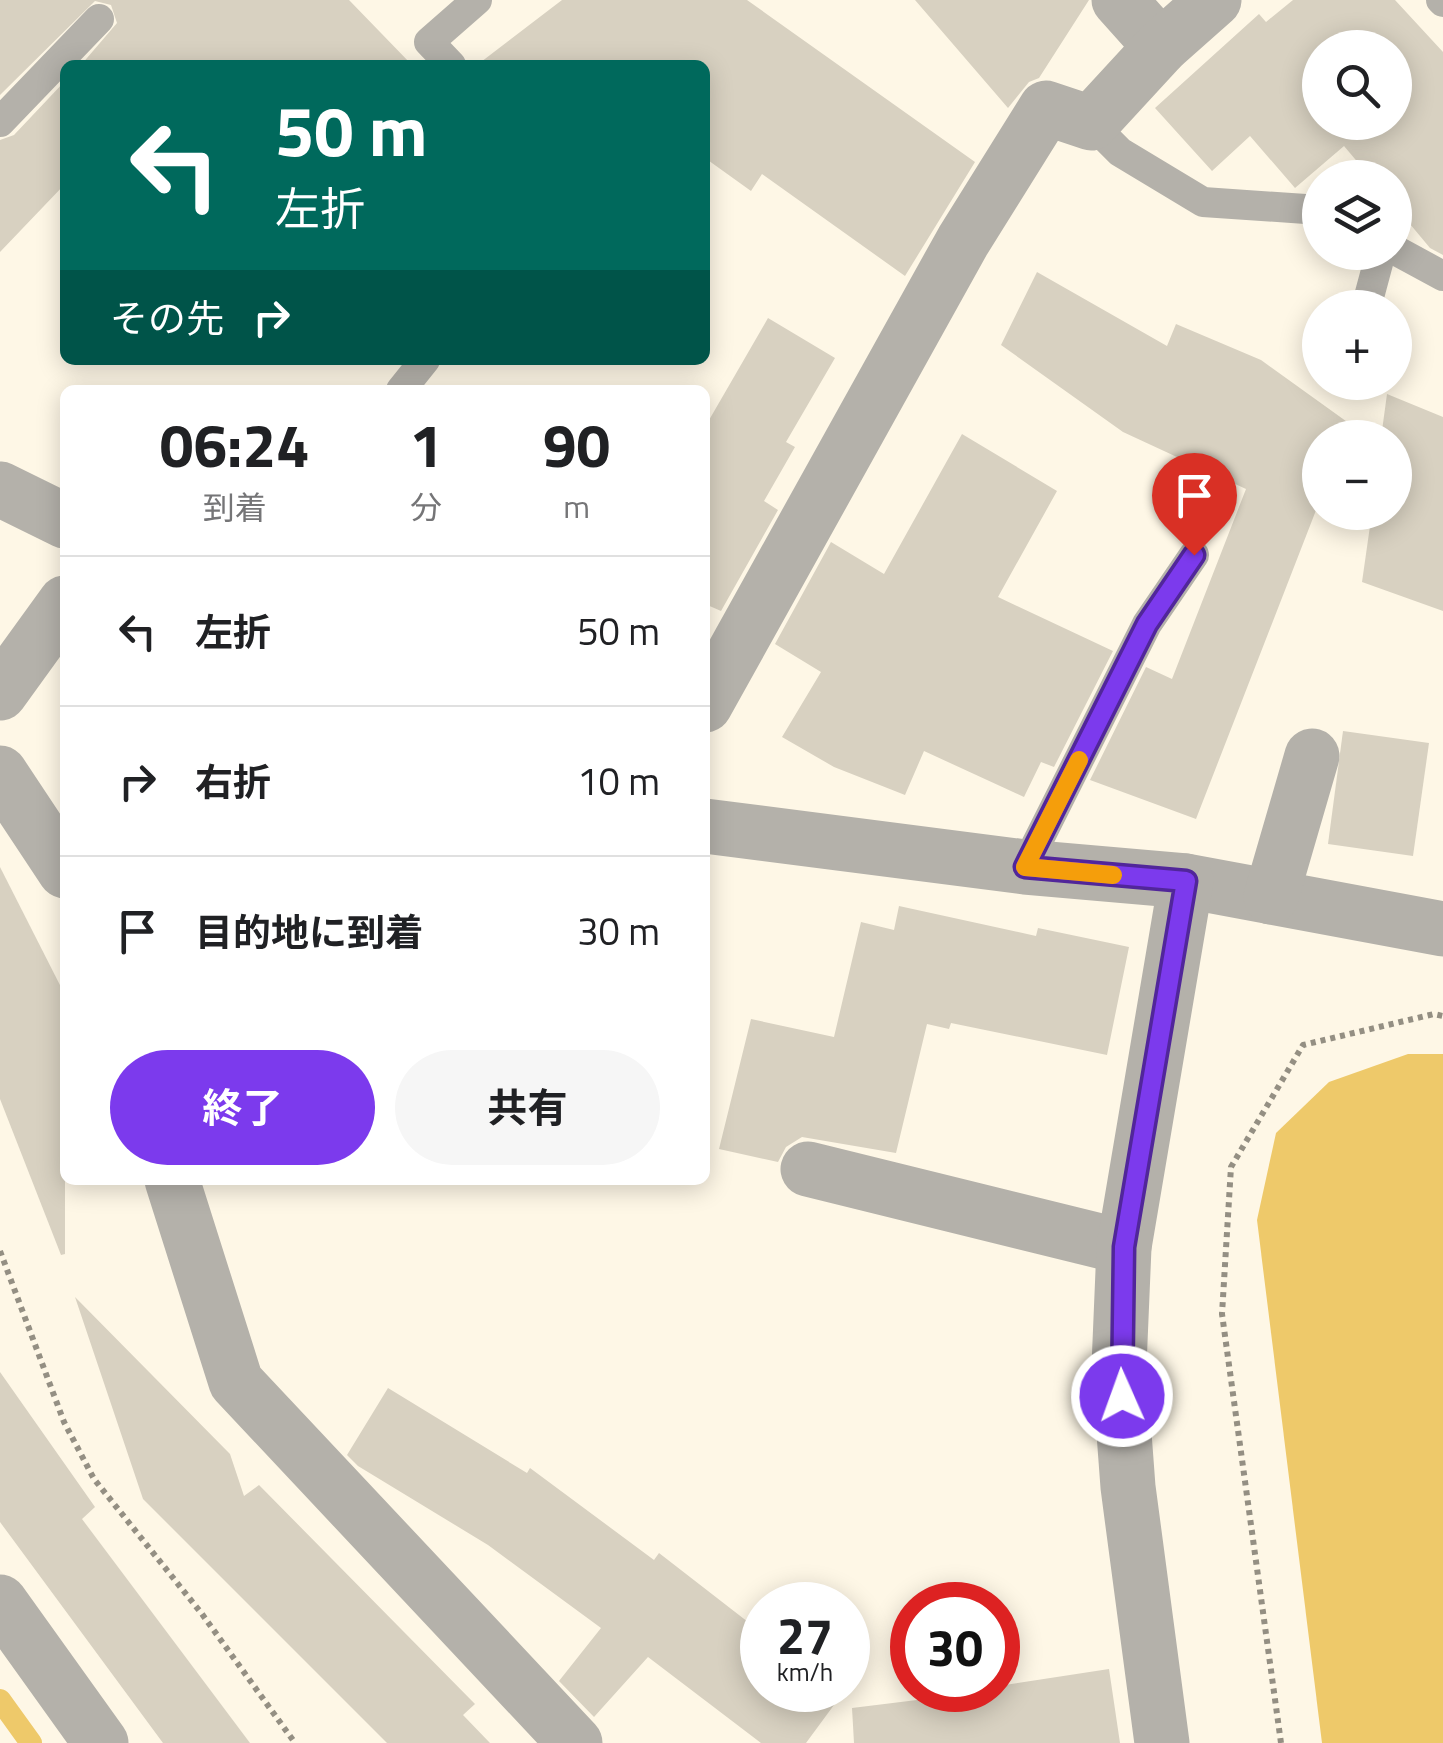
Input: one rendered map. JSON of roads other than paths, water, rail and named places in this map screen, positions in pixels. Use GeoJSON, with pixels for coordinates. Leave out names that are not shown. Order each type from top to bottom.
{"type":"FeatureCollection","features":[{"type":"Feature","properties":{"kind":"street"},"geometry":{"type":"LineString","coordinates":[[1119,0],[1161,46]]}},
{"type":"Feature","properties":{"kind":"street"},"geometry":{"type":"LineString","coordinates":[[710,696],[963,241],[1046,108],[1090,123],[1161,46],[1214,0]]}},
{"type":"Feature","properties":{"kind":"street"},"geometry":{"type":"LineString","coordinates":[[0,488],[60,518]]}},
{"type":"Feature","properties":{"kind":"street"},"geometry":{"type":"LineString","coordinates":[[0,693],[60,610]]}},
{"type":"Feature","properties":{"kind":"street"},"geometry":{"type":"LineString","coordinates":[[1270,897],[1312,756]]}},
{"type":"Feature","properties":{"kind":"street"},"geometry":{"type":"LineString","coordinates":[[0,774],[60,864]]}},
{"type":"Feature","properties":{"kind":"street"},"geometry":{"type":"LineString","coordinates":[[710,827],[1025,867],[1186,881],[1443,930]]}},
{"type":"Feature","properties":{"kind":"street"},"geometry":{"type":"LineString","coordinates":[[1162,1743],[1127,1470],[1119,1366],[1124,1247],[1186,881]]}},
{"type":"Feature","properties":{"kind":"street"},"geometry":{"type":"LineString","coordinates":[[808,1169],[1124,1247]]}},
{"type":"Feature","properties":{"kind":"street"},"geometry":{"type":"LineString","coordinates":[[174,1185],[236,1382],[574,1743]]}},
{"type":"Feature","properties":{"kind":"street"},"geometry":{"type":"LineString","coordinates":[[0,1602],[101,1743]]}},
{"type":"Feature","properties":{"kind":"lane"},"geometry":{"type":"LineString","coordinates":[[447,60],[429,42],[477,0]]}},
{"type":"Feature","properties":{"kind":"lane"},"geometry":{"type":"LineString","coordinates":[[60,60],[99,20]]}},
{"type":"Feature","properties":{"kind":"lane"},"geometry":{"type":"LineString","coordinates":[[0,122],[60,60]]}},
{"type":"Feature","properties":{"kind":"lane"},"geometry":{"type":"LineString","coordinates":[[1090,123],[1120,152],[1203,202],[1302,209]]}},
{"type":"Feature","properties":{"kind":"lane"},"geometry":{"type":"LineString","coordinates":[[1412,259],[1443,276]]}},
{"type":"Feature","properties":{"kind":"lane"},"geometry":{"type":"LineString","coordinates":[[405,385],[421,365]]}},
{"type":"Feature","properties":{"kind":"lane"},"geometry":{"type":"LineString","coordinates":[[1025,867],[1147,624],[1194,555]]}},
{"type":"Feature","properties":{"kind":"waterway"},"geometry":{"type":"LineString","coordinates":[[0,1700],[31,1743]]}}]}
